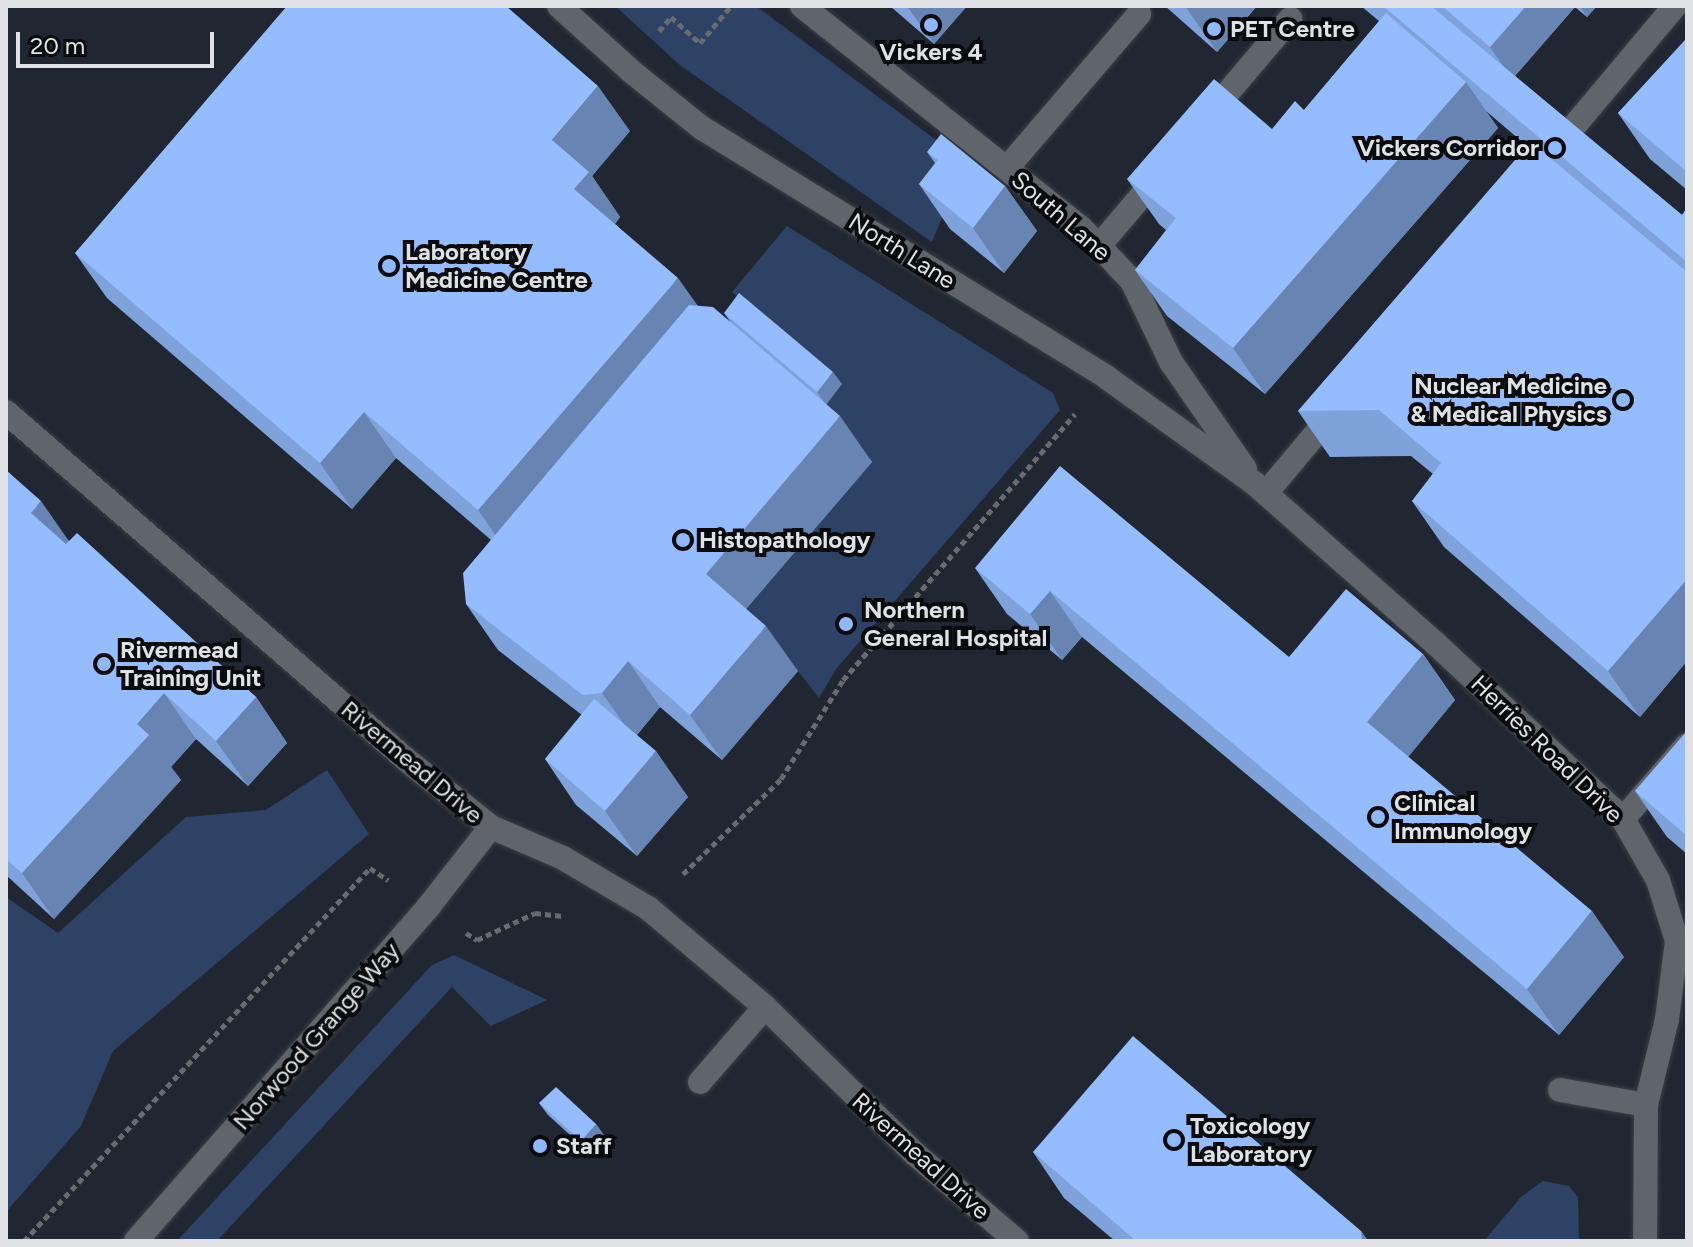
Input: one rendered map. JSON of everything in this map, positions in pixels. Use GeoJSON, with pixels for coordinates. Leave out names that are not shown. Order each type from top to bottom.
{"type":"FeatureCollection","features":[{"type":"Feature","properties":{"kind":"lane","name":"North Lane"},"geometry":{"type":"LineString","coordinates":[[559,6],[702,128],[1106,377],[1260,488]]}},
{"type":"Feature","properties":{"kind":"lane","name":"South Lane"},"geometry":{"type":"LineString","coordinates":[[802,6],[1007,168],[1099,246],[1132,281],[1171,362],[1260,488]]}},
{"type":"Feature","properties":{"kind":"lane"},"geometry":{"type":"LineString","coordinates":[[1565,137],[1675,6]]}},
{"type":"Feature","properties":{"kind":"lane"},"geometry":{"type":"LineString","coordinates":[[1007,168],[1139,14]]}},
{"type":"Feature","properties":{"kind":"lane"},"geometry":{"type":"LineString","coordinates":[[1099,246],[1290,19]]}},
{"type":"Feature","properties":{"kind":"lane"},"geometry":{"type":"LineString","coordinates":[[1260,488],[1346,398]]}},
{"type":"Feature","properties":{"kind":"lane","name":"Rivermead Drive"},"geometry":{"type":"LineString","coordinates":[[6,412],[409,762],[491,827],[563,858],[648,908],[765,1007],[915,1154],[1017,1241]]}},
{"type":"Feature","properties":{"kind":"lane","name":"Herries Road Drive"},"geometry":{"type":"LineString","coordinates":[[1260,488],[1468,673],[1623,819],[1658,880],[1677,941],[1677,1020],[1646,1105],[1645,1241]]}},
{"type":"Feature","properties":{"kind":"lane"},"geometry":{"type":"LineString","coordinates":[[1623,819],[1687,745]]}},
{"type":"Feature","properties":{"kind":"lane","name":"Norwood Grange Way"},"geometry":{"type":"LineString","coordinates":[[136,1241],[429,906],[491,827]]}},
{"type":"Feature","properties":{"kind":"lane"},"geometry":{"type":"LineString","coordinates":[[700,1082],[765,1007]]}},
{"type":"Feature","properties":{"kind":"lane"},"geometry":{"type":"LineString","coordinates":[[1560,1090],[1646,1105]]}},
{"type":"Feature","properties":{"kind":"path"},"geometry":{"type":"LineString","coordinates":[[606,48],[636,12],[659,31],[671,17],[700,43],[731,6]]}},
{"type":"Feature","properties":{"kind":"path"},"geometry":{"type":"LineString","coordinates":[[648,908],[781,779],[843,680],[1106,377]]}},
{"type":"Feature","properties":{"kind":"path"},"geometry":{"type":"LineString","coordinates":[[24,1241],[370,868],[477,940],[535,913],[575,917]]}},
{"type":"Feature","properties":{"kind":"shaded area","name":"Northern General Hospital"},"geometry":{"type":"Polygon","coordinates":[[[6,6],[1687,6],[1687,1241],[6,1241],[6,6]]]}},
{"type":"Feature","properties":{"kind":"shaded area"},"geometry":{"type":"Polygon","coordinates":[[[615,6],[756,6],[940,143],[946,208],[932,242],[681,66],[615,6]]]}},
{"type":"Feature","properties":{"kind":"shaded area"},"geometry":{"type":"Polygon","coordinates":[[[787,226],[1053,393],[1060,410],[836,669],[819,698],[798,671],[737,619],[817,415],[842,385],[732,292],[787,226]]]}},
{"type":"Feature","properties":{"kind":"shaded area"},"geometry":{"type":"Polygon","coordinates":[[[327,770],[369,834],[113,1051],[81,1126],[6,1212],[6,897],[58,933],[186,817],[266,810],[327,770]]]}},
{"type":"Feature","properties":{"kind":"shaded area"},"geometry":{"type":"Polygon","coordinates":[[[454,955],[547,1000],[491,1026],[452,987],[217,1241],[177,1241],[432,965],[454,955]]]}},
{"type":"Feature","properties":{"kind":"shaded area"},"geometry":{"type":"Polygon","coordinates":[[[1543,1181],[1569,1186],[1578,1197],[1579,1241],[1484,1241],[1521,1197],[1543,1181]]]}},
{"type":"Feature","properties":{"kind":"building","name":"Laboratory Medicine Centre"},"geometry":{"type":"Polygon","coordinates":[[[287,6],[506,6],[598,86],[552,140],[589,172],[574,189],[678,278],[478,510],[364,412],[320,463],[75,253],[287,6]]]}},
{"type":"Feature","properties":{"kind":"building"},"geometry":{"type":"Polygon","coordinates":[[[1383,6],[1431,6],[1682,215],[1687,208],[1687,262],[1383,6]]]}},
{"type":"Feature","properties":{"kind":"building"},"geometry":{"type":"Polygon","coordinates":[[[1442,6],[1526,6],[1490,47],[1442,6]]]}},
{"type":"Feature","properties":{"kind":"building"},"geometry":{"type":"Polygon","coordinates":[[[1386,13],[1466,82],[1233,348],[1135,270],[1176,218],[1127,179],[1214,79],[1272,129],[1295,101],[1304,110],[1386,13]]]}},
{"type":"Feature","properties":{"kind":"building"},"geometry":{"type":"Polygon","coordinates":[[[1687,38],[1687,172],[1618,113],[1687,38]]]}},
{"type":"Feature","properties":{"kind":"building"},"geometry":{"type":"Polygon","coordinates":[[[941,134],[1005,186],[973,228],[919,184],[938,160],[927,152],[941,134]]]}},
{"type":"Feature","properties":{"kind":"building"},"geometry":{"type":"Polygon","coordinates":[[[1531,142],[1687,272],[1687,579],[1608,671],[1412,501],[1441,463],[1379,410],[1298,411],[1531,142]]]}},
{"type":"Feature","properties":{"kind":"building"},"geometry":{"type":"Polygon","coordinates":[[[739,293],[833,372],[817,392],[724,313],[739,293]]]}},
{"type":"Feature","properties":{"kind":"building","name":"Histopathology"},"geometry":{"type":"Polygon","coordinates":[[[689,305],[713,307],[840,416],[706,574],[766,626],[690,715],[628,661],[602,693],[583,695],[466,604],[463,573],[689,305]]]}},
{"type":"Feature","properties":{"kind":"building","name":"Clinical Immunology"},"geometry":{"type":"Polygon","coordinates":[[[1060,466],[1289,657],[1346,589],[1423,654],[1367,722],[1592,911],[1527,989],[1050,591],[1030,614],[975,568],[1060,466]]]}},
{"type":"Feature","properties":{"kind":"building","name":"Rivermead Training Unit"},"geometry":{"type":"Polygon","coordinates":[[[6,470],[41,501],[31,513],[66,544],[77,533],[256,697],[216,741],[164,693],[137,724],[149,735],[22,873],[6,859],[6,470]]]}},
{"type":"Feature","properties":{"kind":"building"},"geometry":{"type":"Polygon","coordinates":[[[594,699],[656,751],[605,811],[545,759],[594,699]]]}},
{"type":"Feature","properties":{"kind":"building"},"geometry":{"type":"Polygon","coordinates":[[[1687,731],[1687,836],[1635,791],[1687,731]]]}},
{"type":"Feature","properties":{"kind":"building","name":"Toxicology Laboratory"},"geometry":{"type":"Polygon","coordinates":[[[1133,1036],[1361,1231],[1362,1241],[1136,1241],[1033,1152],[1133,1036]]]}},
{"type":"Feature","properties":{"kind":"building"},"geometry":{"type":"Polygon","coordinates":[[[556,1087],[596,1124],[581,1141],[539,1103],[556,1087]]]}},
{"type":"Feature","properties":{"kind":"place","name":"Vickers 4"},"geometry":{"type":"Point","coordinates":[931,25]}},
{"type":"Feature","properties":{"kind":"place","name":"PET Centre"},"geometry":{"type":"Point","coordinates":[1214,29]}},
{"type":"Feature","properties":{"kind":"place","name":"Vickers Corridor"},"geometry":{"type":"Point","coordinates":[1555,148]}},
{"type":"Feature","properties":{"kind":"place","name":"Laboratory Medicine Centre"},"geometry":{"type":"Point","coordinates":[389,266]}},
{"type":"Feature","properties":{"kind":"place","name":"Nuclear Medicine & Medical Physics"},"geometry":{"type":"Point","coordinates":[1623,400]}},
{"type":"Feature","properties":{"kind":"place","name":"Histopathology"},"geometry":{"type":"Point","coordinates":[683,540]}},
{"type":"Feature","properties":{"kind":"place","name":"Northern General Hospital"},"geometry":{"type":"Point","coordinates":[846,624]}},
{"type":"Feature","properties":{"kind":"place","name":"Rivermead Training Unit"},"geometry":{"type":"Point","coordinates":[104,664]}},
{"type":"Feature","properties":{"kind":"place","name":"Clinical Immunology"},"geometry":{"type":"Point","coordinates":[1378,817]}},
{"type":"Feature","properties":{"kind":"place","name":"Toxicology Laboratory"},"geometry":{"type":"Point","coordinates":[1174,1140]}},
{"type":"Feature","properties":{"kind":"place","name":"Staff"},"geometry":{"type":"Point","coordinates":[540,1146]}}]}
